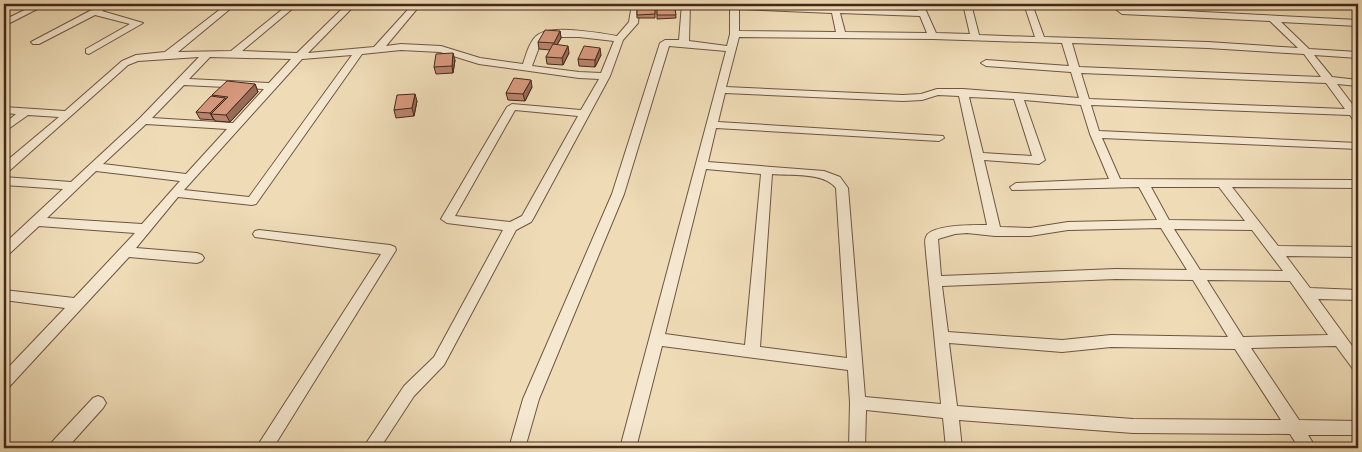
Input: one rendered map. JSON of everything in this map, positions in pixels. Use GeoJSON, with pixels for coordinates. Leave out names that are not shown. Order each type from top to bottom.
{"type":"FeatureCollection","features":[{"type":"Feature","properties":{"kind":"street"},"geometry":{"type":"LineString","coordinates":[[4,23],[43,4]]}},
{"type":"Feature","properties":{"kind":"street"},"geometry":{"type":"LineString","coordinates":[[36,42],[109,4]]}},
{"type":"Feature","properties":{"kind":"street"},"geometry":{"type":"LineString","coordinates":[[168,54],[232,4]]}},
{"type":"Feature","properties":{"kind":"street"},"geometry":{"type":"LineString","coordinates":[[233,54],[294,4]]}},
{"type":"Feature","properties":{"kind":"street"},"geometry":{"type":"LineString","coordinates":[[4,382],[126,252],[175,193],[299,56],[352,4]]}},
{"type":"Feature","properties":{"kind":"street"},"geometry":{"type":"LineString","coordinates":[[377,50],[417,4]]}},
{"type":"Feature","properties":{"kind":"street"},"geometry":{"type":"LineString","coordinates":[[585,114],[512,107],[447,219],[511,227],[527,220],[585,114],[605,76],[619,39],[633,23],[636,4]]}},
{"type":"Feature","properties":{"kind":"street"},"geometry":{"type":"LineString","coordinates":[[684,43],[686,4]]}},
{"type":"Feature","properties":{"kind":"street"},"geometry":{"type":"LineString","coordinates":[[919,4],[933,36]]}},
{"type":"Feature","properties":{"kind":"street"},"geometry":{"type":"LineString","coordinates":[[967,4],[975,37]]}},
{"type":"Feature","properties":{"kind":"street"},"geometry":{"type":"LineString","coordinates":[[1028,4],[1040,39]]}},
{"type":"Feature","properties":{"kind":"street"},"geometry":{"type":"LineString","coordinates":[[1113,4],[1122,11],[1358,23]]}},
{"type":"Feature","properties":{"kind":"street"},"geometry":{"type":"LineString","coordinates":[[628,448],[735,34],[734,5],[835,7],[924,14]]}},
{"type":"Feature","properties":{"kind":"street"},"geometry":{"type":"LineString","coordinates":[[835,7],[841,35]]}},
{"type":"Feature","properties":{"kind":"street"},"geometry":{"type":"LineString","coordinates":[[89,51],[138,23],[94,12]]}},
{"type":"Feature","properties":{"kind":"street"},"geometry":{"type":"LineString","coordinates":[[1273,19],[1306,51],[1356,114]]}},
{"type":"Feature","properties":{"kind":"street"},"geometry":{"type":"LineString","coordinates":[[527,67],[537,42],[544,35],[565,34],[619,39]]}},
{"type":"Feature","properties":{"kind":"street"},"geometry":{"type":"LineString","coordinates":[[735,34],[1040,39],[1208,45],[1358,55]]}},
{"type":"Feature","properties":{"kind":"street"},"geometry":{"type":"LineString","coordinates":[[1066,40],[1077,70],[1095,134],[1116,183]]}},
{"type":"Feature","properties":{"kind":"street"},"geometry":{"type":"LineString","coordinates":[[517,448],[531,399],[618,194],[665,43],[684,43],[731,49]]}},
{"type":"Feature","properties":{"kind":"street"},"geometry":{"type":"LineString","coordinates":[[4,169],[125,63],[136,58],[168,54],[209,53],[299,56],[400,47],[440,49],[479,61],[579,75],[605,76]]}},
{"type":"Feature","properties":{"kind":"street"},"geometry":{"type":"LineString","coordinates":[[175,193],[252,201],[359,52]]}},
{"type":"Feature","properties":{"kind":"street"},"geometry":{"type":"LineString","coordinates":[[4,251],[144,121],[209,53]]}},
{"type":"Feature","properties":{"kind":"street"},"geometry":{"type":"LineString","coordinates":[[986,63],[1077,70],[1329,80],[1358,83]]}},
{"type":"Feature","properties":{"kind":"street"},"geometry":{"type":"LineString","coordinates":[[183,82],[272,86]]}},
{"type":"Feature","properties":{"kind":"street"},"geometry":{"type":"LineString","coordinates":[[721,90],[903,98],[922,97],[937,92],[962,92],[1085,102],[1356,114]]}},
{"type":"Feature","properties":{"kind":"street"},"geometry":{"type":"LineString","coordinates":[[962,92],[995,232]]}},
{"type":"Feature","properties":{"kind":"street"},"geometry":{"type":"LineString","coordinates":[[977,156],[1038,160],[1018,96]]}},
{"type":"Feature","properties":{"kind":"street"},"geometry":{"type":"LineString","coordinates":[[4,110],[68,114]]}},
{"type":"Feature","properties":{"kind":"street"},"geometry":{"type":"LineString","coordinates":[[4,129],[25,112]]}},
{"type":"Feature","properties":{"kind":"street"},"geometry":{"type":"LineString","coordinates":[[144,121],[236,126]]}},
{"type":"Feature","properties":{"kind":"street"},"geometry":{"type":"LineString","coordinates":[[712,125],[939,138]]}},
{"type":"Feature","properties":{"kind":"street"},"geometry":{"type":"LineString","coordinates":[[1095,134],[1358,146]]}},
{"type":"Feature","properties":{"kind":"street"},"geometry":{"type":"LineString","coordinates":[[702,165],[824,175],[836,180],[842,188],[858,403],[857,448]]}},
{"type":"Feature","properties":{"kind":"street"},"geometry":{"type":"LineString","coordinates":[[94,167],[190,178]]}},
{"type":"Feature","properties":{"kind":"street"},"geometry":{"type":"LineString","coordinates":[[752,352],[767,170]]}},
{"type":"Feature","properties":{"kind":"street"},"geometry":{"type":"LineString","coordinates":[[4,182],[73,186]]}},
{"type":"Feature","properties":{"kind":"street"},"geometry":{"type":"LineString","coordinates":[[1016,187],[1116,183],[1358,184]]}},
{"type":"Feature","properties":{"kind":"street"},"geometry":{"type":"LineString","coordinates":[[1142,183],[1238,343],[1308,448]]}},
{"type":"Feature","properties":{"kind":"street"},"geometry":{"type":"LineString","coordinates":[[1222,183],[1276,251],[1358,365]]}},
{"type":"Feature","properties":{"kind":"street"},"geometry":{"type":"LineString","coordinates":[[36,221],[145,229]]}},
{"type":"Feature","properties":{"kind":"street"},"geometry":{"type":"LineString","coordinates":[[954,448],[932,238],[944,231],[960,229],[995,232],[1031,232],[1068,226],[1165,224],[1256,226]]}},
{"type":"Feature","properties":{"kind":"street"},"geometry":{"type":"LineString","coordinates":[[371,448],[408,391],[439,360],[511,227]]}},
{"type":"Feature","properties":{"kind":"street"},"geometry":{"type":"LineString","coordinates":[[259,234],[390,250],[264,448]]}},
{"type":"Feature","properties":{"kind":"street"},"geometry":{"type":"LineString","coordinates":[[1276,251],[1358,252]]}},
{"type":"Feature","properties":{"kind":"street"},"geometry":{"type":"LineString","coordinates":[[126,252],[197,258]]}},
{"type":"Feature","properties":{"kind":"street"},"geometry":{"type":"LineString","coordinates":[[935,281],[1197,274],[1294,276]]}},
{"type":"Feature","properties":{"kind":"street"},"geometry":{"type":"LineString","coordinates":[[1307,293],[1358,295]]}},
{"type":"Feature","properties":{"kind":"street"},"geometry":{"type":"LineString","coordinates":[[4,295],[77,304]]}},
{"type":"Feature","properties":{"kind":"street"},"geometry":{"type":"LineString","coordinates":[[941,337],[1062,346],[1111,342],[1238,343],[1340,340]]}},
{"type":"Feature","properties":{"kind":"street"},"geometry":{"type":"LineString","coordinates":[[656,339],[855,364]]}},
{"type":"Feature","properties":{"kind":"street"},"geometry":{"type":"LineString","coordinates":[[57,448],[98,403]]}},
{"type":"Feature","properties":{"kind":"street"},"geometry":{"type":"LineString","coordinates":[[858,403],[1133,426],[1358,428]]}},
{"type":"Feature","properties":{"kind":"building"},"geometry":{"type":"Polygon","coordinates":[[[655,8],[655,14],[637,15],[637,9],[655,8]]]}},
{"type":"Feature","properties":{"kind":"building"},"geometry":{"type":"Polygon","coordinates":[[[657,9],[675,9],[676,15],[657,15],[657,9]]]}},
{"type":"Feature","properties":{"kind":"building"},"geometry":{"type":"Polygon","coordinates":[[[545,30],[560,31],[554,43],[538,42],[545,30]]]}},
{"type":"Feature","properties":{"kind":"building"},"geometry":{"type":"Polygon","coordinates":[[[553,44],[568,46],[562,58],[546,57],[553,44]]]}},
{"type":"Feature","properties":{"kind":"building"},"geometry":{"type":"Polygon","coordinates":[[[584,46],[600,48],[595,60],[578,59],[584,46]]]}},
{"type":"Feature","properties":{"kind":"building"},"geometry":{"type":"Polygon","coordinates":[[[453,53],[452,66],[434,67],[436,54],[453,53]]]}},
{"type":"Feature","properties":{"kind":"building"},"geometry":{"type":"Polygon","coordinates":[[[514,78],[531,80],[523,94],[506,93],[514,78]]]}},
{"type":"Feature","properties":{"kind":"building"},"geometry":{"type":"Polygon","coordinates":[[[227,81],[255,84],[226,115],[211,114],[228,97],[212,95],[227,81]]]}},
{"type":"Feature","properties":{"kind":"building"},"geometry":{"type":"Polygon","coordinates":[[[415,94],[412,108],[394,110],[397,95],[415,94]]]}},
{"type":"Feature","properties":{"kind":"building"},"geometry":{"type":"Polygon","coordinates":[[[211,96],[225,98],[210,113],[196,112],[211,96]]]}}]}
